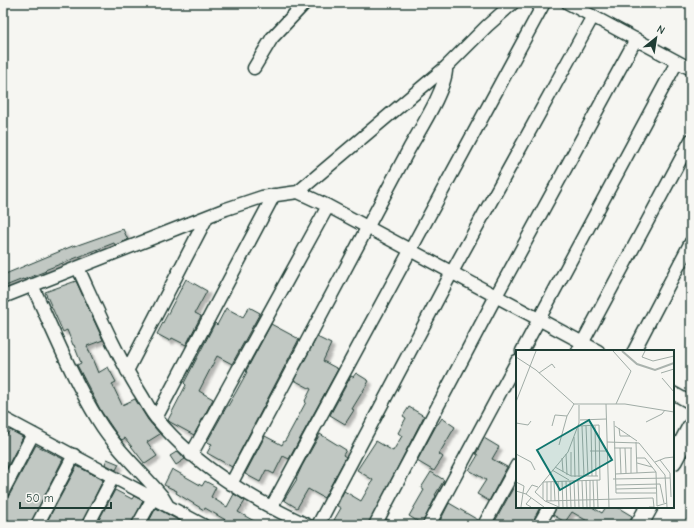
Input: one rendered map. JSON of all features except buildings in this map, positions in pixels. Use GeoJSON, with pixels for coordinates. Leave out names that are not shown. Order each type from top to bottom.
{"type":"FeatureCollection","features":[{"type":"Feature","properties":{"kind":"street"},"geometry":{"type":"LineString","coordinates":[[254,68],[265,51],[268,42],[305,3]]}},
{"type":"Feature","properties":{"kind":"street"},"geometry":{"type":"LineString","coordinates":[[298,192],[446,67],[487,26],[513,3]]}},
{"type":"Feature","properties":{"kind":"street"},"geometry":{"type":"LineString","coordinates":[[271,508],[544,3]]}},
{"type":"Feature","properties":{"kind":"street"},"geometry":{"type":"LineString","coordinates":[[568,3],[691,69]]}},
{"type":"Feature","properties":{"kind":"street"},"geometry":{"type":"LineString","coordinates":[[318,525],[452,272],[593,16]]}},
{"type":"Feature","properties":{"kind":"street"},"geometry":{"type":"LineString","coordinates":[[374,525],[496,296],[636,39]]}},
{"type":"Feature","properties":{"kind":"street"},"geometry":{"type":"LineString","coordinates":[[523,350],[677,62]]}},
{"type":"Feature","properties":{"kind":"street"},"geometry":{"type":"LineString","coordinates":[[231,484],[437,98],[447,74],[446,67]]}},
{"type":"Feature","properties":{"kind":"street"},"geometry":{"type":"LineString","coordinates":[[581,347],[691,140]]}},
{"type":"Feature","properties":{"kind":"street"},"geometry":{"type":"LineString","coordinates":[[3,297],[262,197],[298,192],[328,206],[539,319],[581,347],[594,350]]}},
{"type":"Feature","properties":{"kind":"street"},"geometry":{"type":"LineString","coordinates":[[156,418],[274,195]]}},
{"type":"Feature","properties":{"kind":"street"},"geometry":{"type":"LineString","coordinates":[[191,455],[328,206]]}},
{"type":"Feature","properties":{"kind":"street"},"geometry":{"type":"LineString","coordinates":[[127,371],[207,217]]}},
{"type":"Feature","properties":{"kind":"street"},"geometry":{"type":"LineString","coordinates":[[635,350],[691,242]]}},
{"type":"Feature","properties":{"kind":"street"},"geometry":{"type":"LineString","coordinates":[[78,268],[127,371],[156,418],[191,455],[231,484],[271,508],[307,525]]}},
{"type":"Feature","properties":{"kind":"street"},"geometry":{"type":"LineString","coordinates":[[32,286],[82,391],[98,420],[116,444],[162,496],[168,506]]}},
{"type":"Feature","properties":{"kind":"street"},"geometry":{"type":"LineString","coordinates":[[429,525],[516,363]]}},
{"type":"Feature","properties":{"kind":"street"},"geometry":{"type":"LineString","coordinates":[[674,394],[691,403]]}},
{"type":"Feature","properties":{"kind":"street"},"geometry":{"type":"LineString","coordinates":[[3,418],[168,506],[195,523]]}},
{"type":"Feature","properties":{"kind":"street"},"geometry":{"type":"LineString","coordinates":[[674,459],[691,427]]}},
{"type":"Feature","properties":{"kind":"street"},"geometry":{"type":"LineString","coordinates":[[3,491],[33,434]]}},
{"type":"Feature","properties":{"kind":"street"},"geometry":{"type":"LineString","coordinates":[[37,525],[74,455]]}},
{"type":"Feature","properties":{"kind":"street"},"geometry":{"type":"LineString","coordinates":[[484,525],[516,467]]}},
{"type":"Feature","properties":{"kind":"street"},"geometry":{"type":"LineString","coordinates":[[88,525],[113,477]]}},
{"type":"Feature","properties":{"kind":"street"},"geometry":{"type":"LineString","coordinates":[[138,525],[153,498]]}},
{"type":"Feature","properties":{"kind":"street"},"geometry":{"type":"LineString","coordinates":[[539,525],[548,508]]}},
{"type":"Feature","properties":{"kind":"street"},"geometry":{"type":"LineString","coordinates":[[639,525],[648,508]]}}]}
